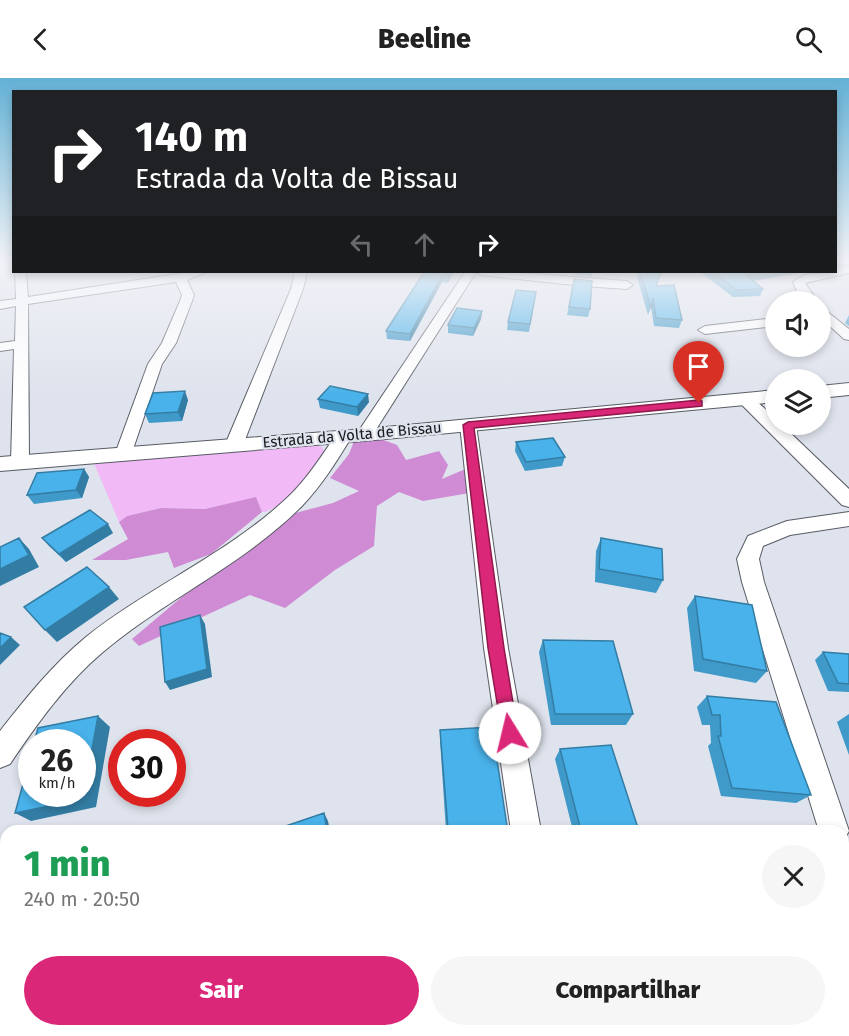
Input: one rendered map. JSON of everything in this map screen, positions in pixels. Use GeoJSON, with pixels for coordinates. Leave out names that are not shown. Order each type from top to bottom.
{"type":"FeatureCollection","features":[{"type":"Feature","properties":{"kind":"main road"},"geometry":{"type":"LineString","coordinates":[[831,391],[849,389]]}},
{"type":"Feature","properties":{"kind":"main road","name":"Estrada da Volta de Bissau"},"geometry":{"type":"LineString","coordinates":[[10,463],[354,435],[765,397]]}},
{"type":"Feature","properties":{"kind":"street"},"geometry":{"type":"LineString","coordinates":[[10,463],[21,344],[22,306]]}},
{"type":"Feature","properties":{"kind":"street"},"geometry":{"type":"LineString","coordinates":[[124,454],[155,364],[169,343],[184,306]]}},
{"type":"Feature","properties":{"kind":"street"},"geometry":{"type":"LineString","coordinates":[[234,445],[290,306]]}},
{"type":"Feature","properties":{"kind":"street"},"geometry":{"type":"LineString","coordinates":[[0,754],[47,692],[94,645],[212,565],[278,515],[320,476],[354,435],[446,306]]}},
{"type":"Feature","properties":{"kind":"street"},"geometry":{"type":"LineString","coordinates":[[831,315],[849,316]]}},
{"type":"Feature","properties":{"kind":"street"},"geometry":{"type":"LineString","coordinates":[[831,321],[849,336]]}},
{"type":"Feature","properties":{"kind":"street"},"geometry":{"type":"LineString","coordinates":[[705,330],[765,323]]}},
{"type":"Feature","properties":{"kind":"street"},"geometry":{"type":"LineString","coordinates":[[0,347],[21,344]]}},
{"type":"Feature","properties":{"kind":"street"},"geometry":{"type":"LineString","coordinates":[[745,399],[849,500]]}},
{"type":"Feature","properties":{"kind":"street"},"geometry":{"type":"LineString","coordinates":[[468,425],[496,648],[525,825]]}},
{"type":"Feature","properties":{"kind":"street"},"geometry":{"type":"LineString","coordinates":[[832,825],[753,582],[748,559],[755,542],[787,528],[849,519]]}},
{"type":"Feature","properties":{"kind":"shaded area"},"geometry":{"type":"Polygon","coordinates":[[[379,435],[381,439],[397,445],[406,460],[439,451],[448,465],[442,479],[470,467],[485,476],[481,491],[423,501],[399,492],[377,506],[374,546],[335,570],[285,608],[250,595],[139,646],[132,639],[284,516],[333,503],[359,491],[330,478],[349,454],[354,441],[379,435]]]}},
{"type":"Feature","properties":{"kind":"shaded area"},"geometry":{"type":"Polygon","coordinates":[[[307,444],[322,447],[327,456],[288,501],[265,512],[262,512],[256,498],[205,509],[161,508],[127,516],[119,522],[93,461],[307,444]]]}},
{"type":"Feature","properties":{"kind":"shaded area"},"geometry":{"type":"Polygon","coordinates":[[[256,497],[262,512],[211,554],[174,568],[168,552],[126,560],[92,560],[128,539],[119,522],[127,516],[161,508],[205,509],[256,497]]]}},
{"type":"Feature","properties":{"kind":"building"},"geometry":{"type":"Polygon","coordinates":[[[402,306],[425,306],[410,334],[386,331],[402,306]]]}},
{"type":"Feature","properties":{"kind":"building"},"geometry":{"type":"Polygon","coordinates":[[[512,306],[533,306],[530,324],[508,322],[512,306]]]}},
{"type":"Feature","properties":{"kind":"building"},"geometry":{"type":"Polygon","coordinates":[[[569,306],[590,306],[590,309],[569,306]]]}},
{"type":"Feature","properties":{"kind":"building"},"geometry":{"type":"Polygon","coordinates":[[[654,306],[679,306],[682,320],[656,318],[654,306]]]}},
{"type":"Feature","properties":{"kind":"building"},"geometry":{"type":"Polygon","coordinates":[[[457,308],[482,311],[474,328],[448,325],[457,308]]]}},
{"type":"Feature","properties":{"kind":"building"},"geometry":{"type":"Polygon","coordinates":[[[330,386],[368,394],[357,407],[318,399],[330,386]]]}},
{"type":"Feature","properties":{"kind":"building"},"geometry":{"type":"Polygon","coordinates":[[[185,391],[178,412],[145,414],[153,393],[185,391]]]}},
{"type":"Feature","properties":{"kind":"building"},"geometry":{"type":"Polygon","coordinates":[[[553,438],[565,457],[526,462],[516,442],[553,438]]]}},
{"type":"Feature","properties":{"kind":"building"},"geometry":{"type":"Polygon","coordinates":[[[84,469],[76,490],[27,495],[37,473],[84,469]]]}},
{"type":"Feature","properties":{"kind":"building"},"geometry":{"type":"Polygon","coordinates":[[[90,510],[108,524],[59,554],[42,538],[90,510]]]}},
{"type":"Feature","properties":{"kind":"building"},"geometry":{"type":"Polygon","coordinates":[[[19,538],[29,555],[0,569],[0,547],[19,538]]]}},
{"type":"Feature","properties":{"kind":"building"},"geometry":{"type":"Polygon","coordinates":[[[601,538],[662,549],[663,580],[599,569],[601,538]]]}},
{"type":"Feature","properties":{"kind":"building"},"geometry":{"type":"Polygon","coordinates":[[[87,567],[109,587],[45,630],[24,607],[87,567]]]}},
{"type":"Feature","properties":{"kind":"building"},"geometry":{"type":"Polygon","coordinates":[[[695,596],[752,605],[767,671],[703,659],[695,596]]]}},
{"type":"Feature","properties":{"kind":"building"},"geometry":{"type":"Polygon","coordinates":[[[200,615],[207,669],[165,682],[160,627],[200,615]]]}},
{"type":"Feature","properties":{"kind":"building"},"geometry":{"type":"Polygon","coordinates":[[[0,633],[11,637],[0,648],[0,633]]]}},
{"type":"Feature","properties":{"kind":"building"},"geometry":{"type":"Polygon","coordinates":[[[543,640],[613,641],[633,714],[555,714],[543,640]]]}},
{"type":"Feature","properties":{"kind":"building"},"geometry":{"type":"Polygon","coordinates":[[[823,652],[849,654],[849,684],[838,683],[823,652]]]}},
{"type":"Feature","properties":{"kind":"building"},"geometry":{"type":"Polygon","coordinates":[[[707,696],[776,702],[811,795],[732,788],[718,736],[721,736],[720,715],[712,715],[707,696]]]}},
{"type":"Feature","properties":{"kind":"building"},"geometry":{"type":"Polygon","coordinates":[[[98,716],[96,729],[38,728],[98,716]]]}},
{"type":"Feature","properties":{"kind":"building"},"geometry":{"type":"Polygon","coordinates":[[[492,727],[507,825],[448,825],[440,730],[492,727]]]}},
{"type":"Feature","properties":{"kind":"building"},"geometry":{"type":"Polygon","coordinates":[[[611,745],[637,825],[579,825],[560,749],[611,745]]]}},
{"type":"Feature","properties":{"kind":"building"},"geometry":{"type":"Polygon","coordinates":[[[18,802],[18,807],[44,807],[15,813],[18,802]]]}},
{"type":"Feature","properties":{"kind":"building"},"geometry":{"type":"Polygon","coordinates":[[[324,813],[326,825],[289,825],[324,813]]]}},
{"type":"Feature","properties":{"kind":"route"},"geometry":{"type":"LineString","coordinates":[[510,733],[496,648],[468,425],[699,403]]}}]}
